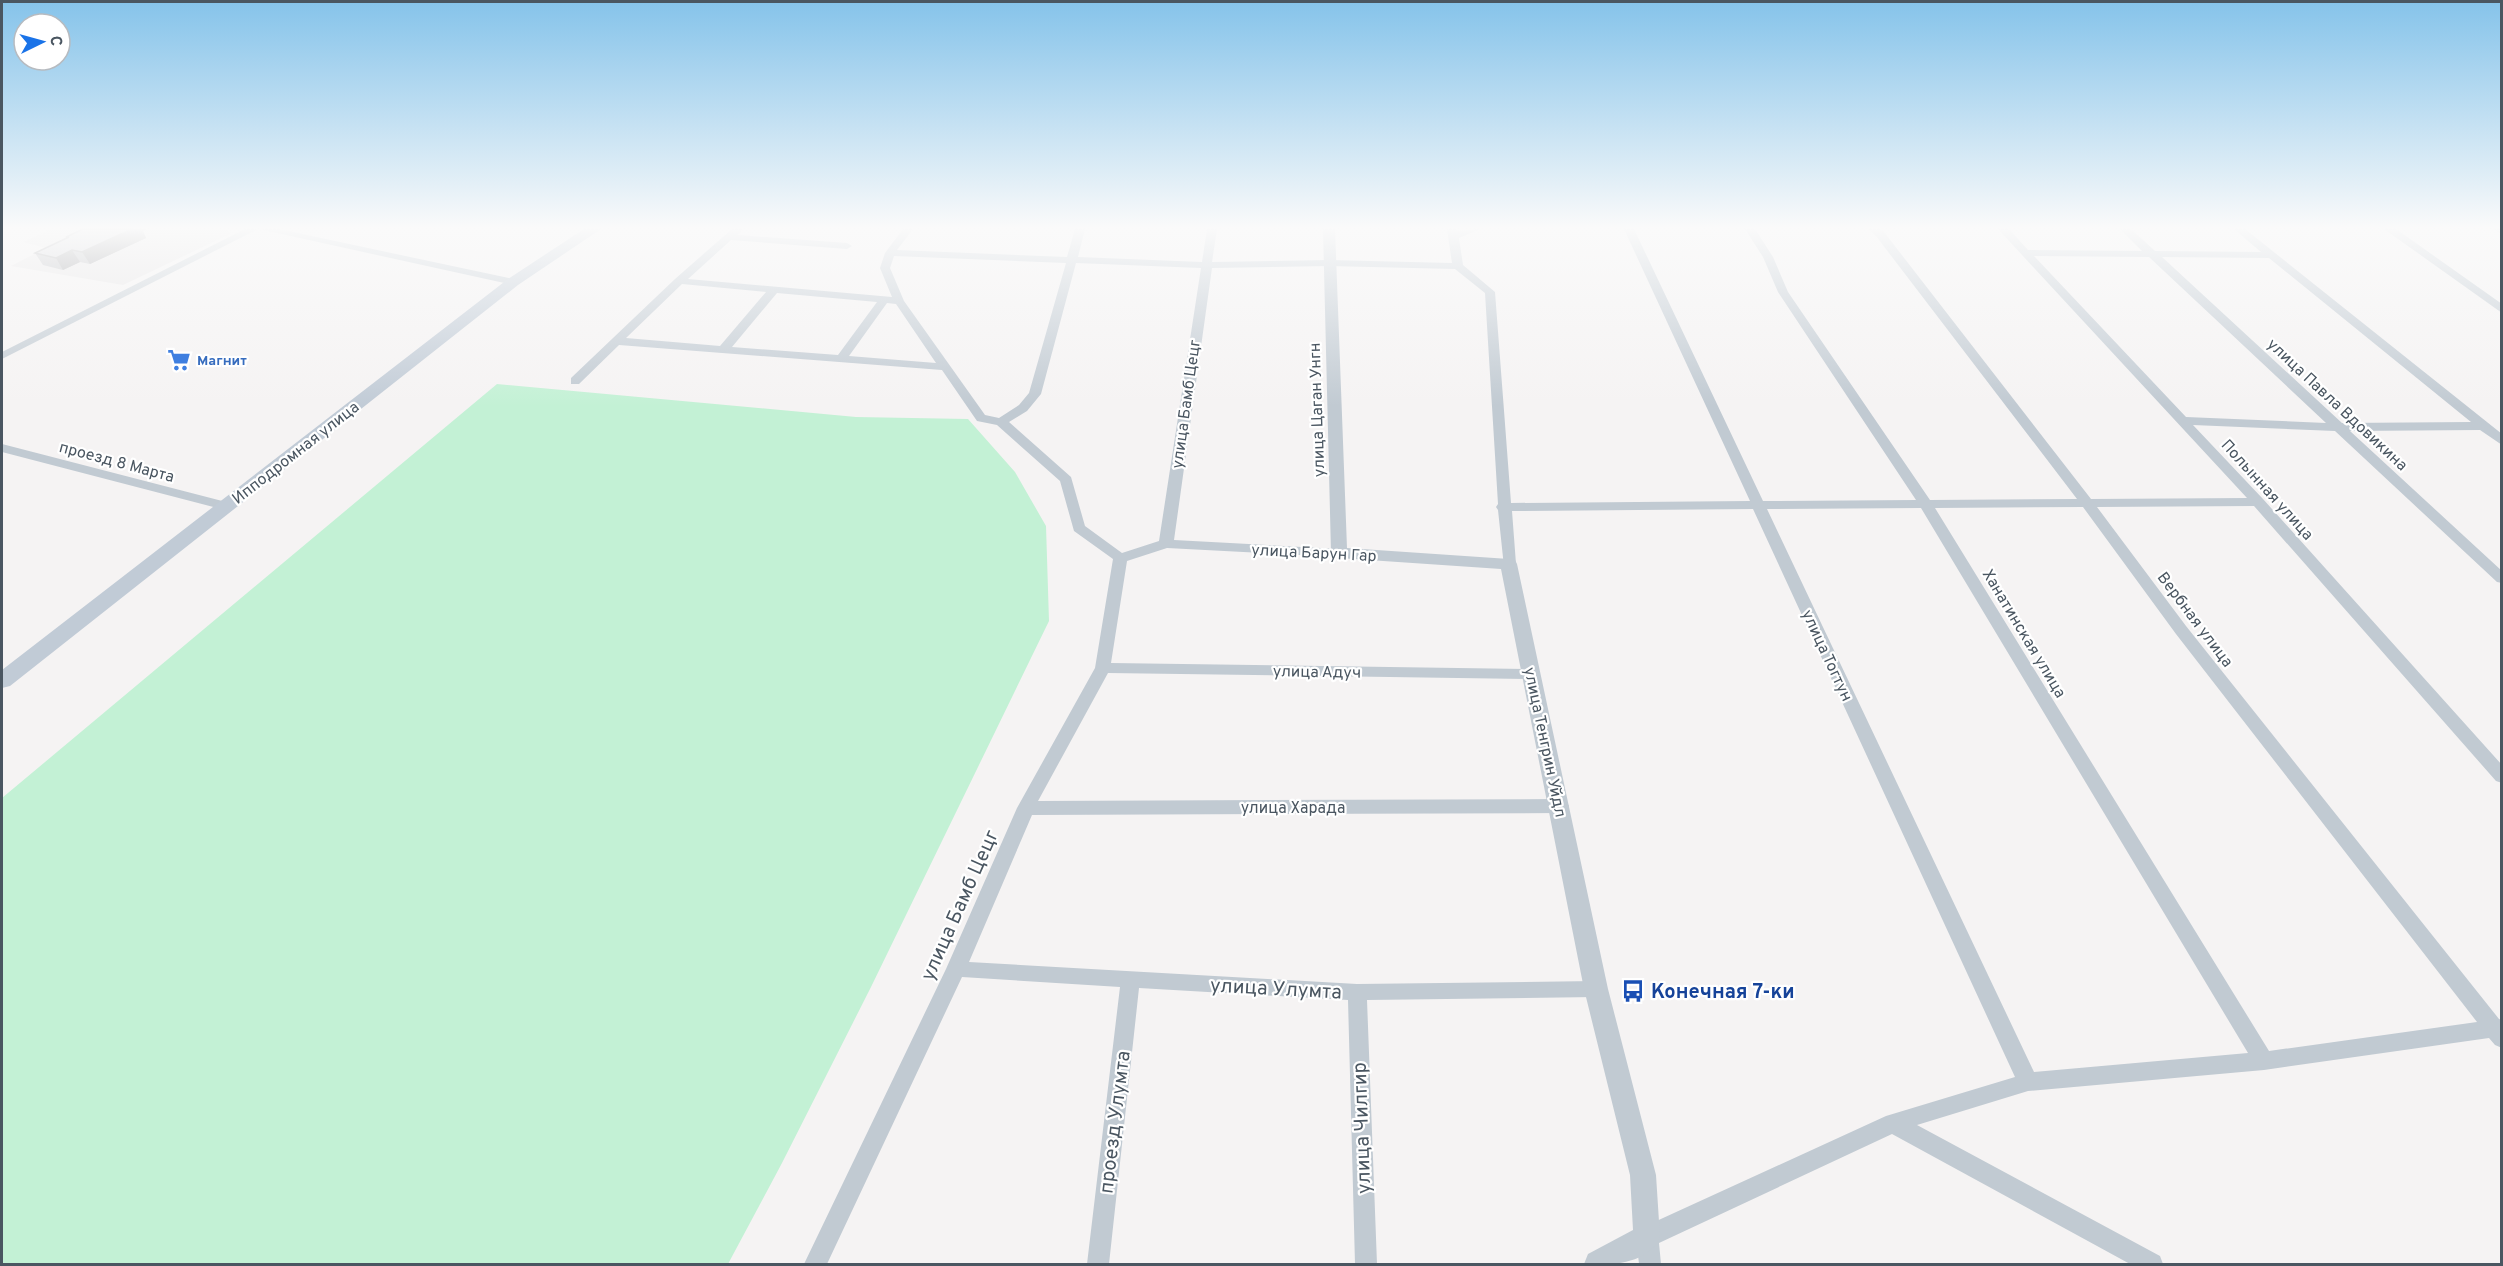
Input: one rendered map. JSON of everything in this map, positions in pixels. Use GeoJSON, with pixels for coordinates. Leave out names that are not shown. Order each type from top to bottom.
{"type":"FeatureCollection","features":[{"type":"Feature","properties":{"kind":"main road","name":"Ипподромная улица"},"geometry":{"type":"LineString","coordinates":[[2,681],[505,288]]}},
{"type":"Feature","properties":{"kind":"street"},"geometry":{"type":"LineString","coordinates":[[2,356],[136,288]]}},
{"type":"Feature","properties":{"kind":"street"},"geometry":{"type":"LineString","coordinates":[[575,381],[672,288]]}},
{"type":"Feature","properties":{"kind":"street"},"geometry":{"type":"LineString","coordinates":[[754,288],[899,301]]}},
{"type":"Feature","properties":{"kind":"street"},"geometry":{"type":"LineString","coordinates":[[894,288],[899,301],[981,418],[1001,422],[1066,480],[1079,528],[1120,558]]}},
{"type":"Feature","properties":{"kind":"street"},"geometry":{"type":"LineString","coordinates":[[1001,422],[1023,408],[1035,394],[1064,288]]}},
{"type":"Feature","properties":{"kind":"street","name":"улица Бамб Цецг"},"geometry":{"type":"LineString","coordinates":[[1166,544],[1202,288]]}},
{"type":"Feature","properties":{"kind":"street","name":"улица Цаган Унгн"},"geometry":{"type":"LineString","coordinates":[[1330,288],[1339,553]]}},
{"type":"Feature","properties":{"kind":"street","name":"улица Тенгрин Уйдл"},"geometry":{"type":"LineString","coordinates":[[1485,288],[1490,292],[1503,507],[1509,564],[1596,989],[1643,1175],[1650,1264]]}},
{"type":"Feature","properties":{"kind":"street","name":"улица Тогтун"},"geometry":{"type":"LineString","coordinates":[[1657,288],[2028,1082]]}},
{"type":"Feature","properties":{"kind":"street","name":"Ханатинская улица"},"geometry":{"type":"LineString","coordinates":[[1782,288],[1925,503],[2264,1061]]}},
{"type":"Feature","properties":{"kind":"street","name":"Вербная улица"},"geometry":{"type":"LineString","coordinates":[[1922,288],[2087,503],[2181,630],[2499,1031]]}},
{"type":"Feature","properties":{"kind":"street","name":"Полынная улица"},"geometry":{"type":"LineString","coordinates":[[2058,288],[2259,502],[2502,777]]}},
{"type":"Feature","properties":{"kind":"street","name":"улица Павла Вдовикина"},"geometry":{"type":"LineString","coordinates":[[2189,288],[2502,579]]}},
{"type":"Feature","properties":{"kind":"street"},"geometry":{"type":"LineString","coordinates":[[2312,288],[2502,441]]}},
{"type":"Feature","properties":{"kind":"street"},"geometry":{"type":"LineString","coordinates":[[2471,288],[2502,310]]}},
{"type":"Feature","properties":{"kind":"street"},"geometry":{"type":"LineString","coordinates":[[723,350],[774,290]]}},
{"type":"Feature","properties":{"kind":"street"},"geometry":{"type":"LineString","coordinates":[[841,359],[884,300]]}},
{"type":"Feature","properties":{"kind":"street"},"geometry":{"type":"LineString","coordinates":[[618,341],[944,367]]}},
{"type":"Feature","properties":{"kind":"street"},"geometry":{"type":"LineString","coordinates":[[2183,421],[2338,427],[2483,426]]}},
{"type":"Feature","properties":{"kind":"street","name":"проезд 8 Марта"},"geometry":{"type":"LineString","coordinates":[[2,448],[225,506]]}},
{"type":"Feature","properties":{"kind":"street"},"geometry":{"type":"LineString","coordinates":[[1503,507],[2259,502]]}},
{"type":"Feature","properties":{"kind":"street","name":"улица Барун Гар"},"geometry":{"type":"LineString","coordinates":[[1120,558],[1166,544],[1509,564]]}},
{"type":"Feature","properties":{"kind":"street","name":"улица Бамб Цецг"},"geometry":{"type":"LineString","coordinates":[[815,1264],[956,969],[1026,808],[1104,668],[1120,558]]}},
{"type":"Feature","properties":{"kind":"street","name":"улица Адуч"},"geometry":{"type":"LineString","coordinates":[[1104,668],[1531,674]]}},
{"type":"Feature","properties":{"kind":"street","name":"улица Харада"},"geometry":{"type":"LineString","coordinates":[[1026,808],[1560,806]]}},
{"type":"Feature","properties":{"kind":"street","name":"улица Улумта"},"geometry":{"type":"LineString","coordinates":[[956,969],[1357,992],[1596,989]]}},
{"type":"Feature","properties":{"kind":"street","name":"проезд Улумта"},"geometry":{"type":"LineString","coordinates":[[1098,1264],[1130,980]]}},
{"type":"Feature","properties":{"kind":"street","name":"улица Чилгир"},"geometry":{"type":"LineString","coordinates":[[1357,992],[1366,1264]]}},
{"type":"Feature","properties":{"kind":"street"},"geometry":{"type":"LineString","coordinates":[[1598,1264],[1647,1237],[1893,1123],[2028,1082],[2264,1061],[2499,1031]]}},
{"type":"Feature","properties":{"kind":"street"},"geometry":{"type":"LineString","coordinates":[[1893,1123],[2152,1264]]}},
{"type":"Feature","properties":{"kind":"green space"},"geometry":{"type":"Polygon","coordinates":[[[497,384],[856,417],[968,419],[1015,472],[1046,526],[1049,621],[871,987],[728,1264],[2,1264],[2,798],[497,384]]]}},
{"type":"Feature","properties":{"kind":"place","name":"Магнит"},"geometry":{"type":"Point","coordinates":[179,360]}},
{"type":"Feature","properties":{"kind":"place","name":"Конечная 7-ки"},"geometry":{"type":"Point","coordinates":[1633,991]}}]}
